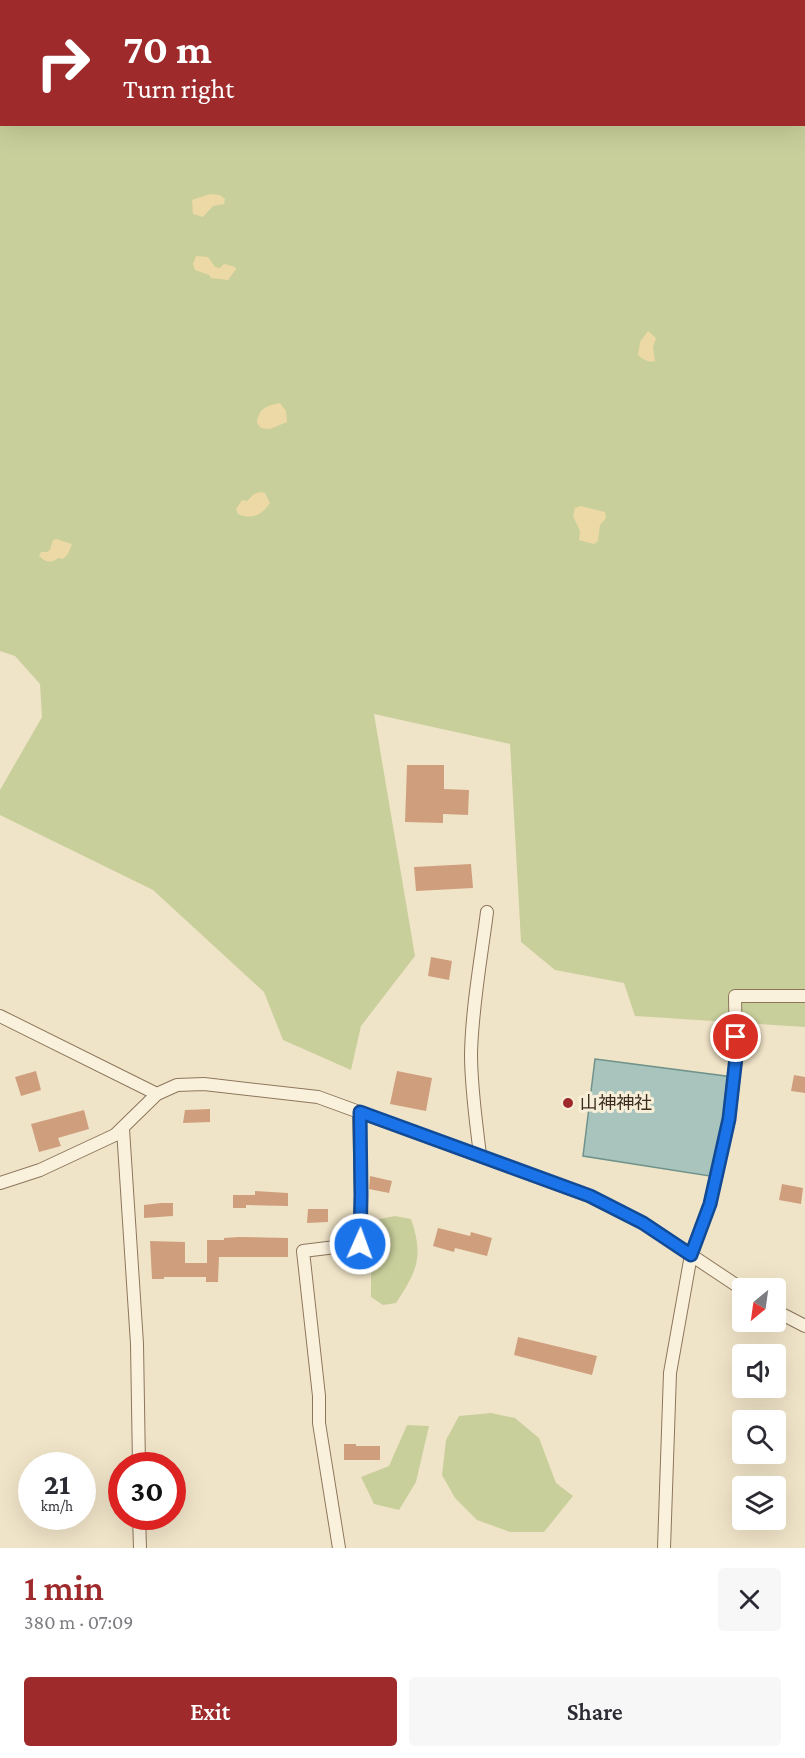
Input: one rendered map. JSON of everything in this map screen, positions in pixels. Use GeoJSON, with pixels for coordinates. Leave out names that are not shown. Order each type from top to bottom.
{"type":"FeatureCollection","features":[{"type":"Feature","properties":{"kind":"street"},"geometry":{"type":"LineString","coordinates":[[480,1155],[472,1087],[471,1053],[474,1009],[487,912]]}},
{"type":"Feature","properties":{"kind":"street"},"geometry":{"type":"LineString","coordinates":[[664,1548],[670,1373],[691,1255],[710,1204],[729,1119],[736,1057],[735,996],[805,996]]}},
{"type":"Feature","properties":{"kind":"street"},"geometry":{"type":"LineString","coordinates":[[0,1016],[158,1094]]}},
{"type":"Feature","properties":{"kind":"street"},"geometry":{"type":"LineString","coordinates":[[0,1183],[40,1170],[115,1135],[158,1094],[177,1085],[204,1084],[318,1097],[590,1196],[643,1223],[732,1282]]}},
{"type":"Feature","properties":{"kind":"street"},"geometry":{"type":"LineString","coordinates":[[339,1548],[319,1423],[319,1396],[303,1251],[360,1244],[360,1112]]}},
{"type":"Feature","properties":{"kind":"street"},"geometry":{"type":"LineString","coordinates":[[123,1129],[138,1344],[139,1452]]}},
{"type":"Feature","properties":{"kind":"street"},"geometry":{"type":"LineString","coordinates":[[786,1316],[805,1326]]}},
{"type":"Feature","properties":{"kind":"street"},"geometry":{"type":"LineString","coordinates":[[140,1530],[140,1548]]}},
{"type":"Feature","properties":{"kind":"green space"},"geometry":{"type":"Polygon","coordinates":[[[0,126],[805,126],[805,1027],[635,1016],[624,983],[555,970],[521,942],[510,744],[374,714],[415,956],[361,1026],[351,1070],[283,1040],[264,992],[153,890],[0,815],[0,790],[42,717],[40,684],[15,656],[0,651],[0,126]]]}},
{"type":"Feature","properties":{"kind":"green space"},"geometry":{"type":"Polygon","coordinates":[[[395,1216],[411,1219],[418,1254],[409,1282],[396,1303],[383,1305],[371,1297],[371,1274],[376,1246],[370,1221],[395,1216]]]}},
{"type":"Feature","properties":{"kind":"green space"},"geometry":{"type":"Polygon","coordinates":[[[491,1413],[515,1418],[539,1438],[556,1483],[573,1496],[544,1532],[510,1532],[477,1520],[455,1498],[442,1475],[446,1440],[459,1416],[491,1413]]]}},
{"type":"Feature","properties":{"kind":"green space"},"geometry":{"type":"Polygon","coordinates":[[[407,1425],[429,1426],[416,1482],[399,1510],[374,1504],[361,1477],[389,1466],[407,1425]]]}},
{"type":"Feature","properties":{"kind":"sand"},"geometry":{"type":"Polygon","coordinates":[[[210,194],[220,195],[225,199],[224,204],[213,206],[203,217],[193,214],[192,200],[210,194]]]}},
{"type":"Feature","properties":{"kind":"sand"},"geometry":{"type":"Polygon","coordinates":[[[196,256],[208,257],[215,267],[220,268],[224,264],[236,269],[228,280],[211,278],[195,270],[193,264],[196,256]]]}},
{"type":"Feature","properties":{"kind":"sand"},"geometry":{"type":"Polygon","coordinates":[[[648,331],[656,338],[653,347],[655,361],[646,360],[638,355],[640,342],[648,331]]]}},
{"type":"Feature","properties":{"kind":"sand"},"geometry":{"type":"Polygon","coordinates":[[[280,403],[286,411],[287,422],[270,429],[261,428],[257,423],[261,411],[280,403]]]}},
{"type":"Feature","properties":{"kind":"sand"},"geometry":{"type":"Polygon","coordinates":[[[260,492],[265,493],[270,503],[264,511],[252,516],[238,514],[236,509],[242,500],[247,501],[260,492]]]}},
{"type":"Feature","properties":{"kind":"sand"},"geometry":{"type":"Polygon","coordinates":[[[581,506],[605,512],[606,518],[600,525],[598,541],[594,544],[579,540],[580,531],[573,516],[575,508],[581,506]]]}},
{"type":"Feature","properties":{"kind":"sand"},"geometry":{"type":"Polygon","coordinates":[[[53,540],[72,544],[63,559],[58,558],[48,562],[39,556],[41,552],[50,550],[53,540]]]}},
{"type":"Feature","properties":{"kind":"water"},"geometry":{"type":"Polygon","coordinates":[[[595,1059],[733,1077],[716,1177],[583,1156],[595,1059]]]}},
{"type":"Feature","properties":{"kind":"building"},"geometry":{"type":"Polygon","coordinates":[[[407,765],[444,765],[444,789],[469,790],[468,815],[443,814],[443,823],[405,822],[407,765]]]}},
{"type":"Feature","properties":{"kind":"building"},"geometry":{"type":"Polygon","coordinates":[[[471,864],[473,888],[416,891],[414,867],[471,864]]]}},
{"type":"Feature","properties":{"kind":"building"},"geometry":{"type":"Polygon","coordinates":[[[431,957],[452,961],[449,980],[428,976],[431,957]]]}},
{"type":"Feature","properties":{"kind":"building"},"geometry":{"type":"Polygon","coordinates":[[[36,1071],[41,1090],[21,1096],[15,1077],[36,1071]]]}},
{"type":"Feature","properties":{"kind":"building"},"geometry":{"type":"Polygon","coordinates":[[[397,1071],[432,1078],[426,1111],[390,1104],[397,1071]]]}},
{"type":"Feature","properties":{"kind":"building"},"geometry":{"type":"Polygon","coordinates":[[[794,1075],[805,1077],[805,1093],[791,1091],[794,1075]]]}},
{"type":"Feature","properties":{"kind":"building"},"geometry":{"type":"Polygon","coordinates":[[[210,1109],[210,1122],[183,1123],[185,1110],[210,1109]]]}},
{"type":"Feature","properties":{"kind":"building"},"geometry":{"type":"Polygon","coordinates":[[[84,1110],[89,1129],[58,1138],[61,1146],[39,1152],[31,1124],[84,1110]]]}},
{"type":"Feature","properties":{"kind":"building"},"geometry":{"type":"Polygon","coordinates":[[[370,1176],[392,1181],[389,1193],[369,1189],[370,1176]]]}},
{"type":"Feature","properties":{"kind":"building"},"geometry":{"type":"Polygon","coordinates":[[[782,1184],[803,1188],[801,1204],[779,1200],[782,1184]]]}},
{"type":"Feature","properties":{"kind":"building"},"geometry":{"type":"Polygon","coordinates":[[[255,1191],[288,1193],[288,1206],[246,1205],[246,1208],[233,1208],[233,1195],[255,1195],[255,1191]]]}},
{"type":"Feature","properties":{"kind":"building"},"geometry":{"type":"Polygon","coordinates":[[[173,1203],[173,1216],[144,1218],[144,1205],[173,1203]]]}},
{"type":"Feature","properties":{"kind":"building"},"geometry":{"type":"Polygon","coordinates":[[[308,1209],[328,1209],[328,1222],[307,1223],[308,1209]]]}},
{"type":"Feature","properties":{"kind":"building"},"geometry":{"type":"Polygon","coordinates":[[[438,1228],[470,1236],[471,1232],[492,1238],[487,1256],[455,1248],[454,1252],[433,1246],[438,1228]]]}},
{"type":"Feature","properties":{"kind":"building"},"geometry":{"type":"Polygon","coordinates":[[[239,1237],[288,1238],[288,1257],[219,1257],[218,1282],[206,1282],[206,1277],[152,1279],[150,1241],[185,1242],[185,1263],[207,1263],[207,1240],[239,1237]]]}},
{"type":"Feature","properties":{"kind":"building"},"geometry":{"type":"Polygon","coordinates":[[[518,1337],[597,1356],[592,1375],[514,1355],[518,1337]]]}},
{"type":"Feature","properties":{"kind":"building"},"geometry":{"type":"Polygon","coordinates":[[[344,1444],[380,1446],[380,1460],[344,1460],[344,1444]]]}},
{"type":"Feature","properties":{"kind":"place","name":"山神神社"},"geometry":{"type":"Point","coordinates":[568,1103]}},
{"type":"Feature","properties":{"kind":"route"},"geometry":{"type":"LineString","coordinates":[[360,1244],[360,1112],[590,1196],[643,1223],[691,1255],[710,1204],[729,1119],[736,1037]]}}]}
